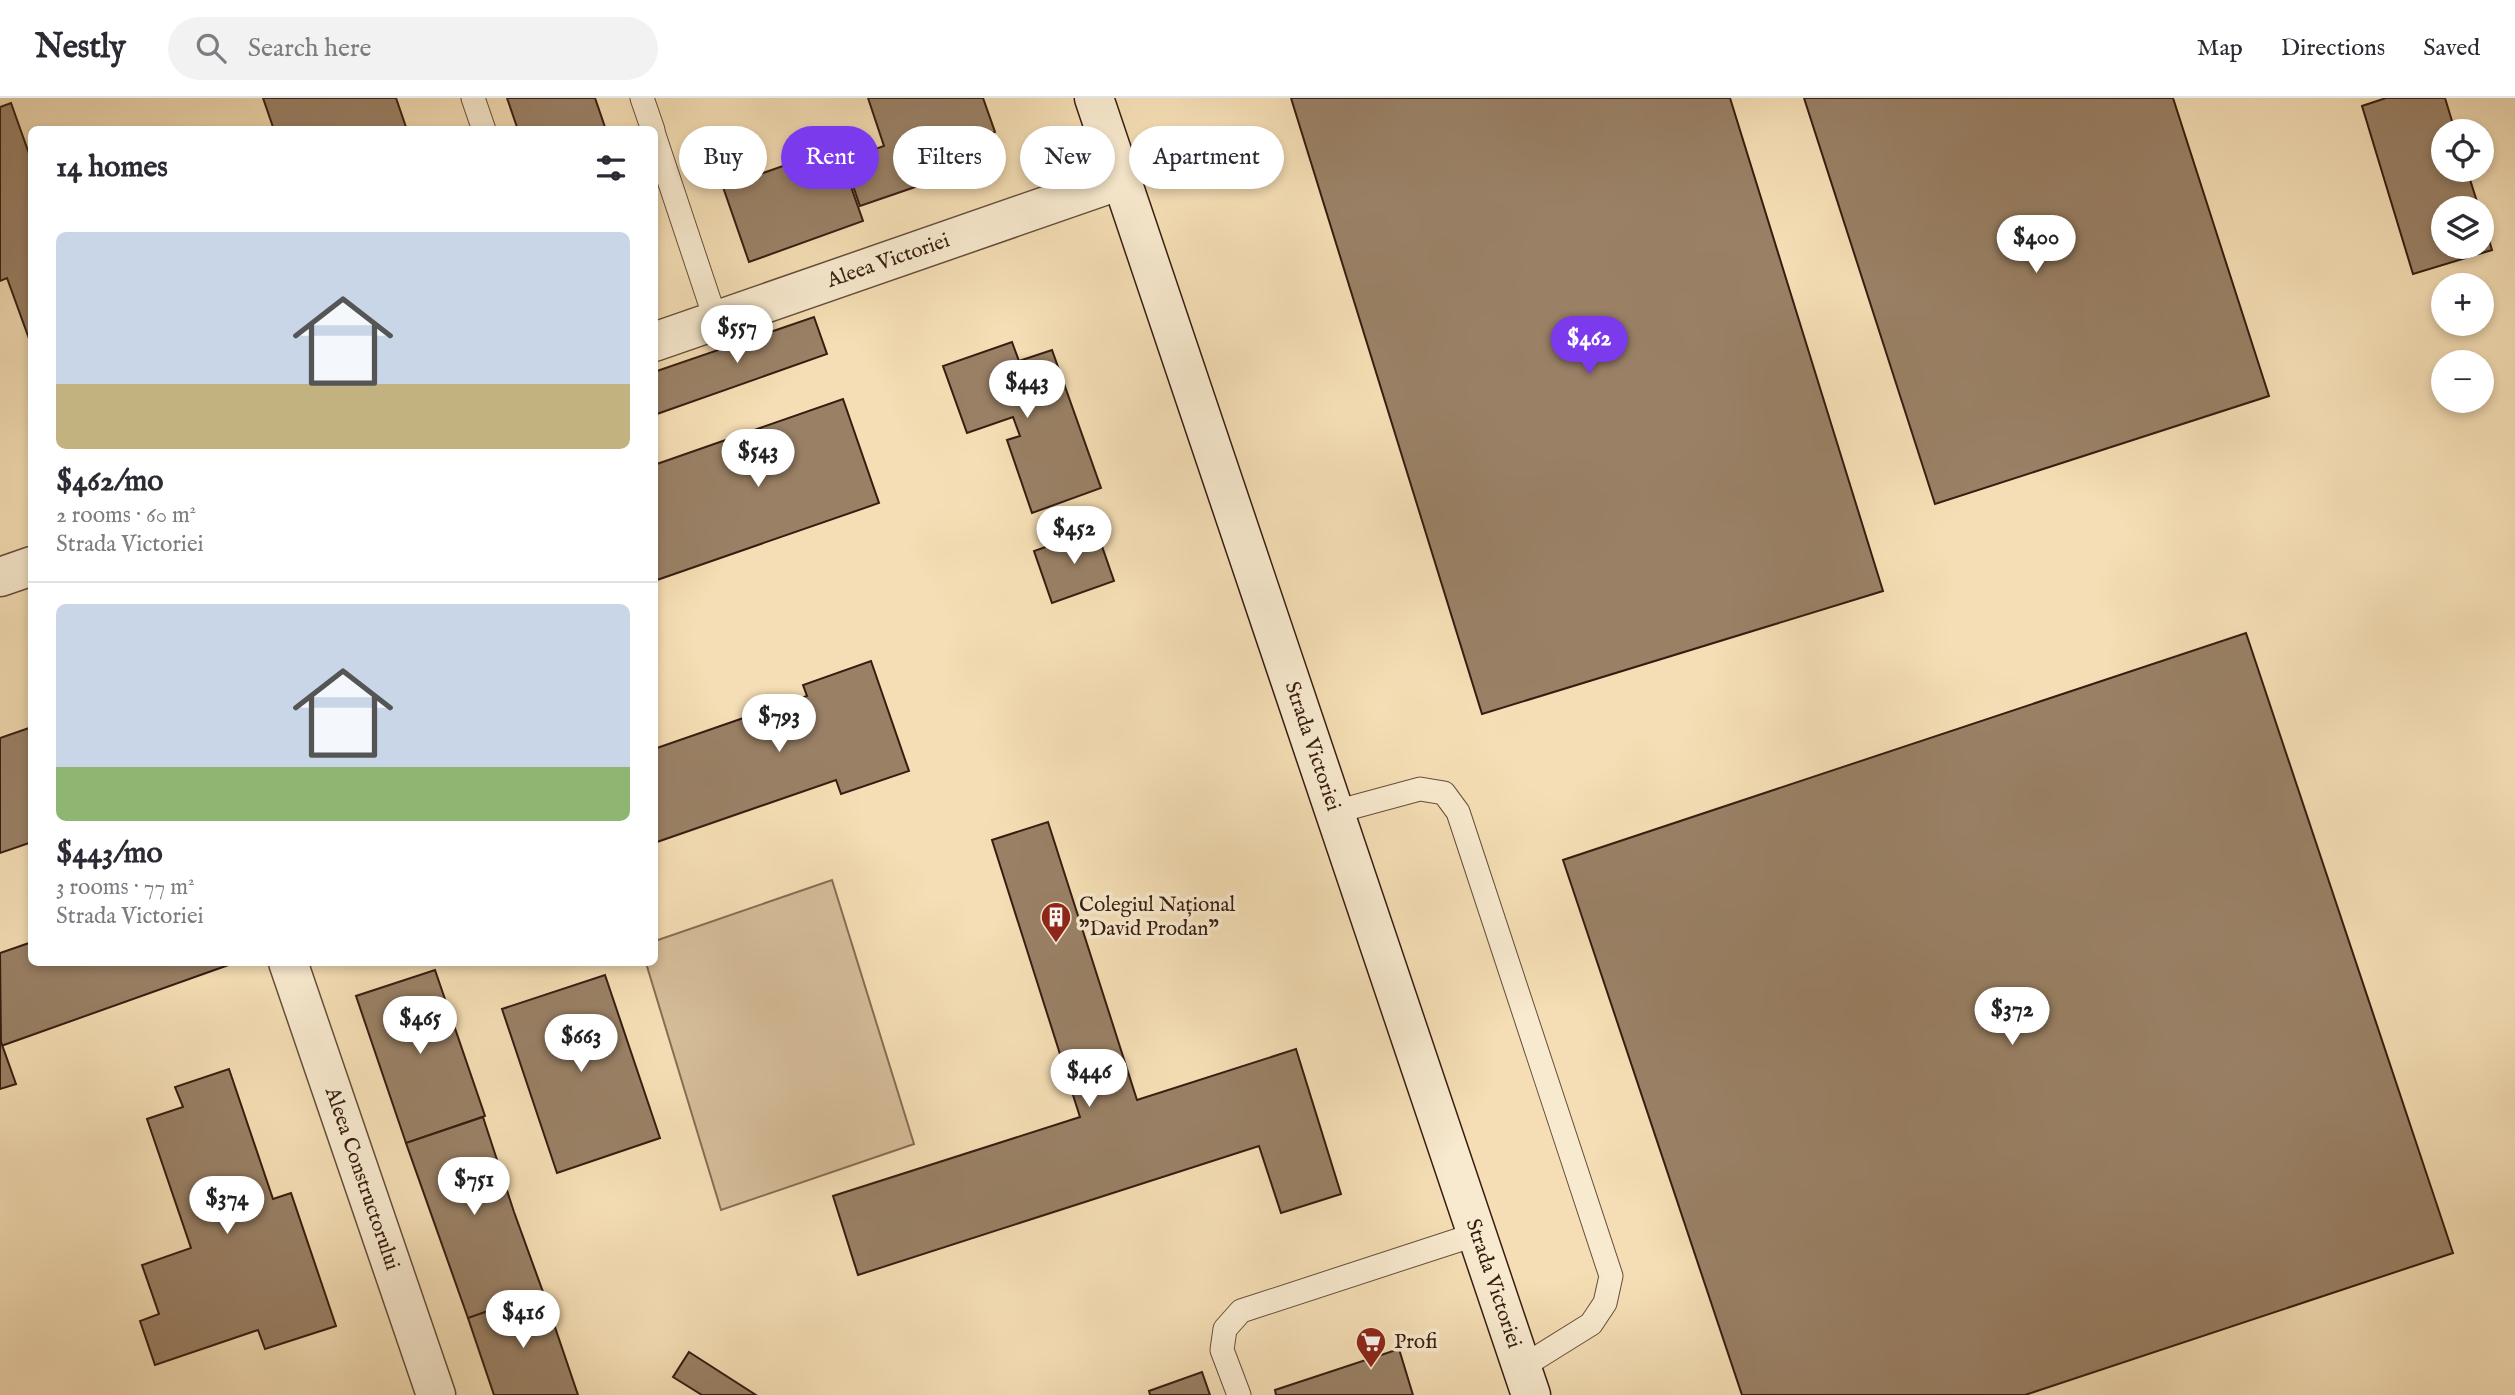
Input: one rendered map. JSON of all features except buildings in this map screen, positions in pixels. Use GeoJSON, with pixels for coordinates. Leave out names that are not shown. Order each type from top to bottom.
{"type":"FeatureCollection","features":[{"type":"Feature","properties":{"kind":"main road","name":"Strada Victoriei"},"geometry":{"type":"LineString","coordinates":[[1094,98],[1527,1381]]}},
{"type":"Feature","properties":{"kind":"main road","name":"Aleea Victoriei"},"geometry":{"type":"LineString","coordinates":[[658,341],[1121,180]]}},
{"type":"Feature","properties":{"kind":"main road"},"geometry":{"type":"LineString","coordinates":[[0,577],[28,567]]}},
{"type":"Feature","properties":{"kind":"main road","name":"Aleea Constructorului"},"geometry":{"type":"LineString","coordinates":[[289,966],[436,1395]]}},
{"type":"Feature","properties":{"kind":"lane"},"geometry":{"type":"LineString","coordinates":[[473,98],[483,126]]}},
{"type":"Feature","properties":{"kind":"lane"},"geometry":{"type":"LineString","coordinates":[[643,102],[652,126]]}},
{"type":"Feature","properties":{"kind":"lane"},"geometry":{"type":"LineString","coordinates":[[658,147],[716,321]]}},
{"type":"Feature","properties":{"kind":"lane"},"geometry":{"type":"LineString","coordinates":[[1335,812],[1420,789],[1444,793],[1458,812],[1611,1276],[1605,1303],[1591,1324],[1527,1381]]}},
{"type":"Feature","properties":{"kind":"lane"},"geometry":{"type":"LineString","coordinates":[[1239,1395],[1222,1350],[1225,1329],[1241,1311],[1477,1234]]}},
{"type":"Feature","properties":{"kind":"shaded area"},"geometry":{"type":"Polygon","coordinates":[[[832,880],[914,1144],[721,1210],[647,966],[658,966],[658,940],[832,880]]]}},
{"type":"Feature","properties":{"kind":"place","name":"Colegiul Național \"David Prodan\""},"geometry":{"type":"Point","coordinates":[1056,944]}},
{"type":"Feature","properties":{"kind":"place","name":"Profi"},"geometry":{"type":"Point","coordinates":[1371,1369]}}]}
